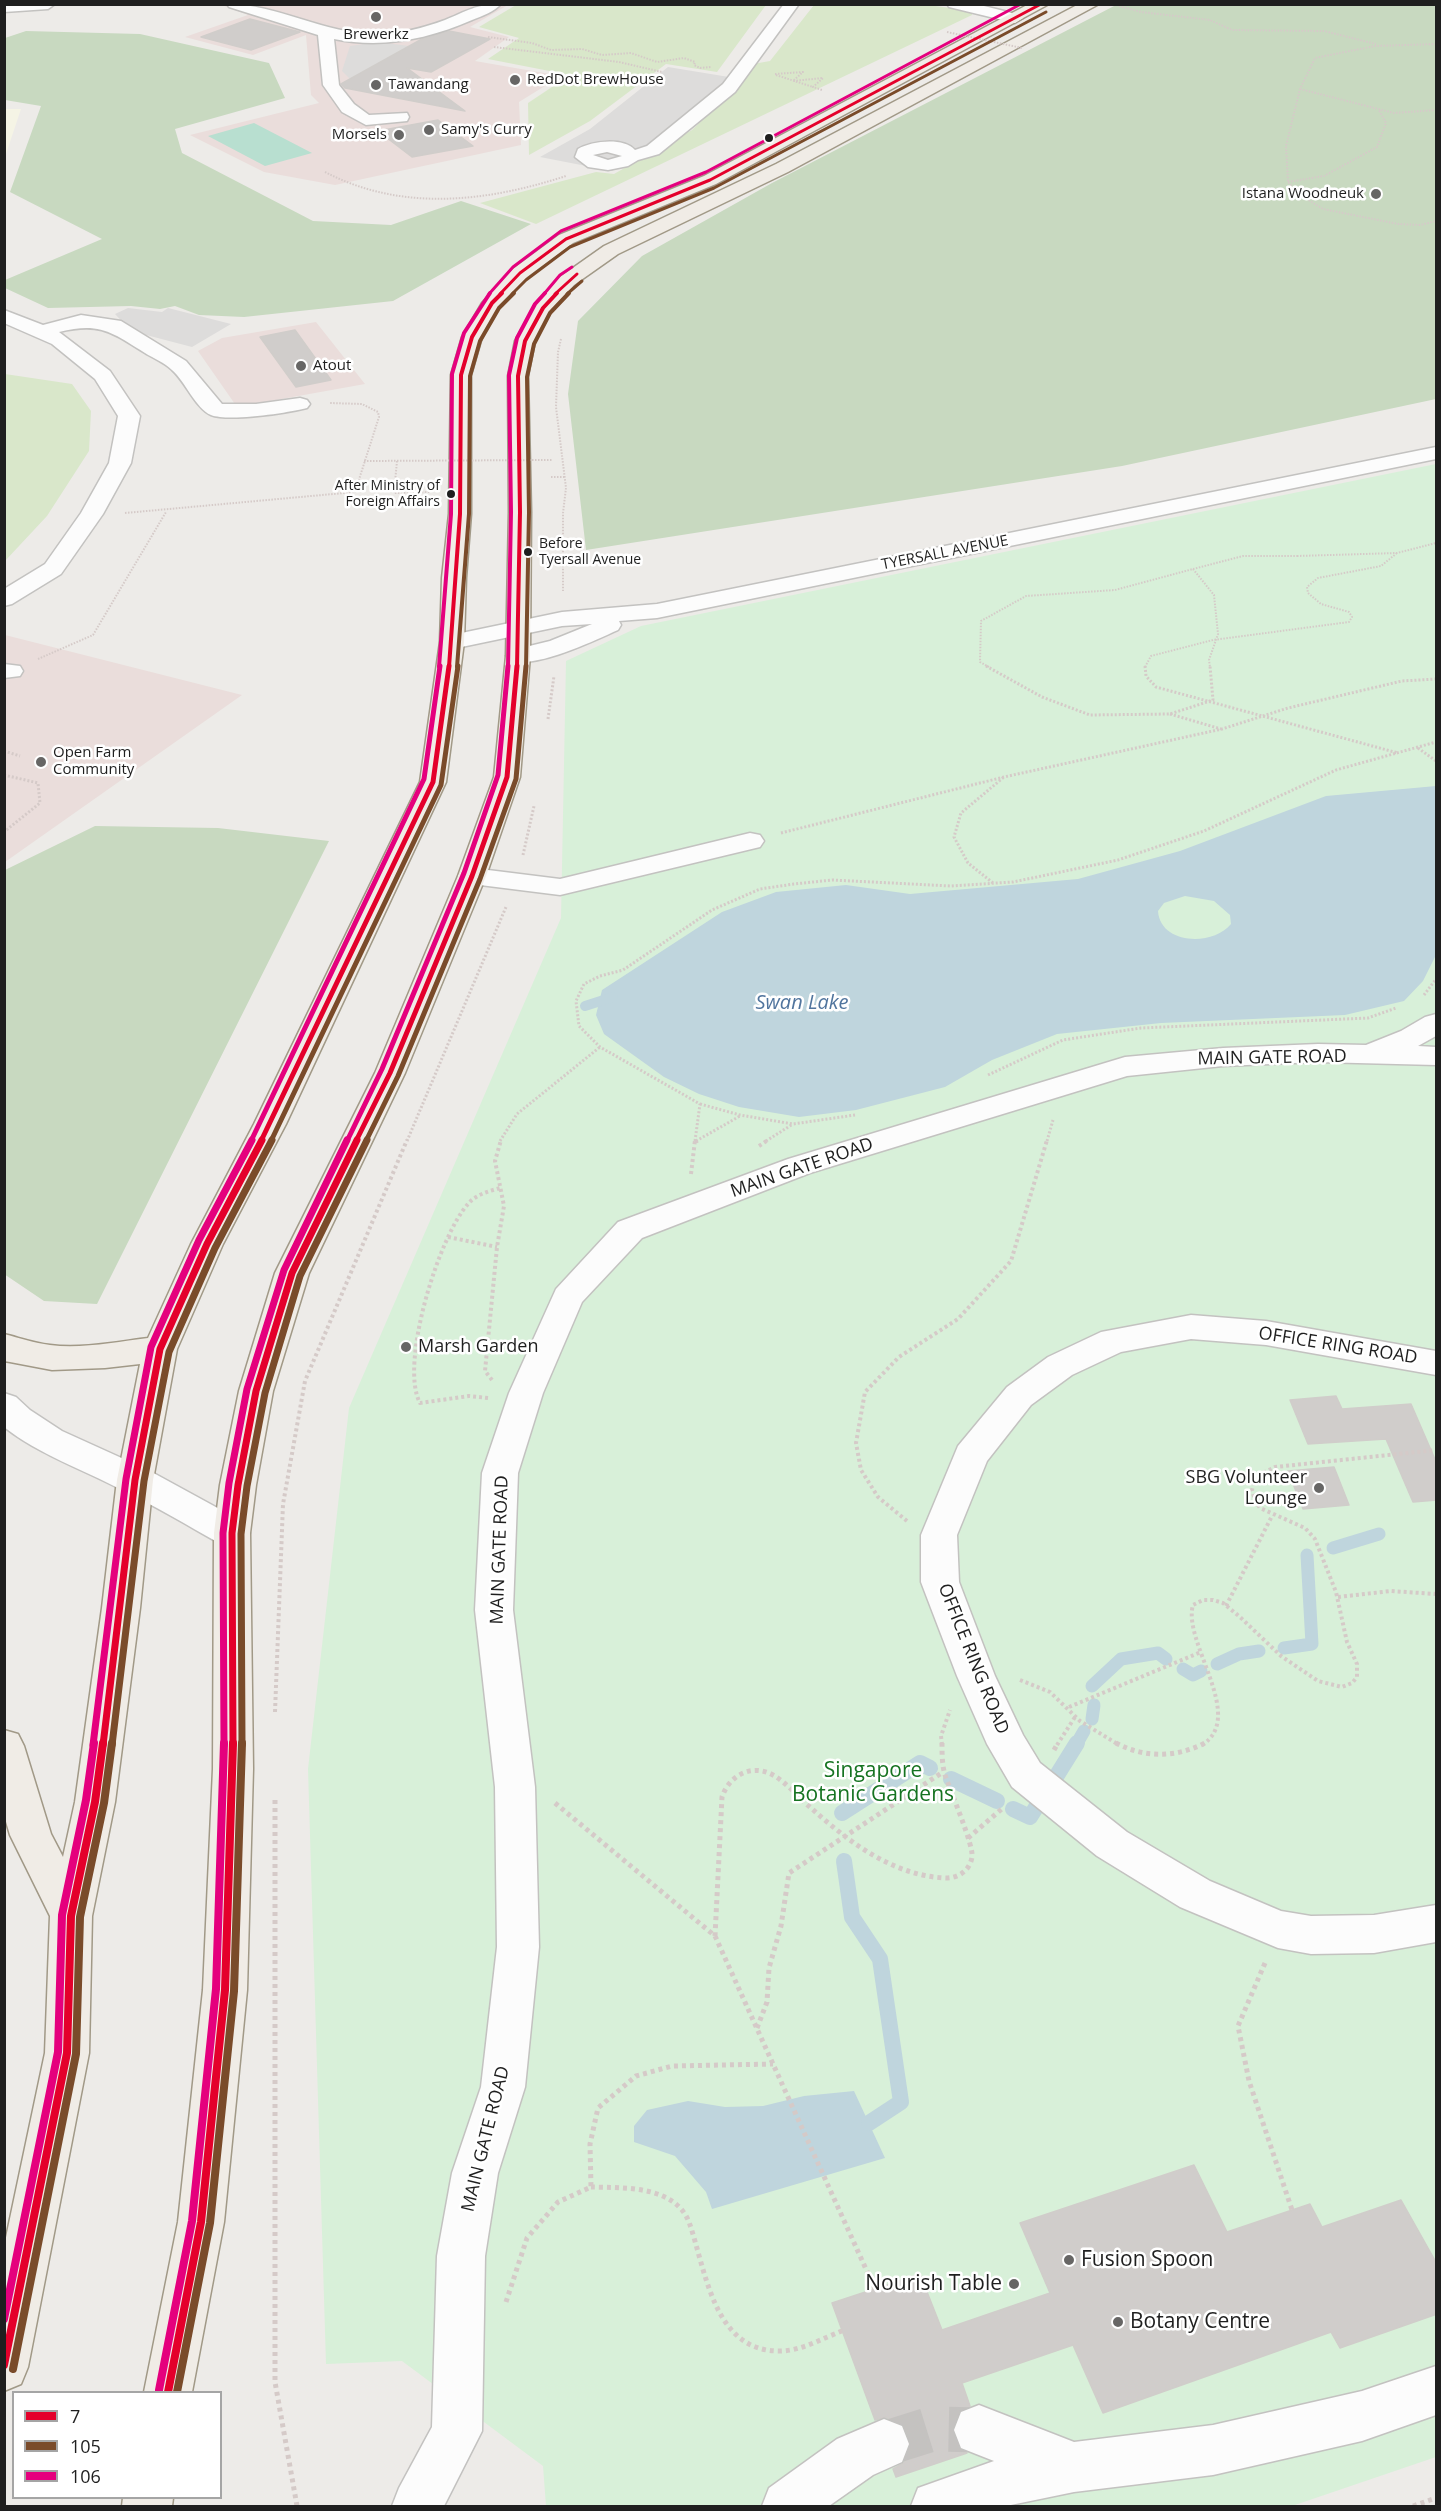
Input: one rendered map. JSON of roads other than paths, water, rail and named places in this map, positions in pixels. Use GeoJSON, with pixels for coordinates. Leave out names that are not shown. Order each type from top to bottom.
{"type":"FeatureCollection","features":[{"type":"Feature","properties":{"kind":"main road"},"geometry":{"type":"LineString","coordinates":[[4,2367],[67,2053],[71,1916],[95,1802],[121,1608],[135,1480],[160,1349],[207,1244],[270,1124],[434,782],[452,642],[454,578],[460,513],[461,375],[472,337],[492,303],[520,273],[566,239],[710,180],[1042,4]]}},
{"type":"Feature","properties":{"kind":"main road"},"geometry":{"type":"LineString","coordinates":[[168,2391],[201,2222],[225,1990],[233,1749],[232,1533],[238,1485],[256,1391],[292,1273],[390,1072],[472,876],[507,777],[518,656],[520,512],[518,376],[525,341],[543,308],[567,281],[611,250],[782,168],[1092,4]]}},
{"type":"Feature","properties":{"kind":"main road"},"geometry":{"type":"LineString","coordinates":[[883,88],[923,93]]}},
{"type":"Feature","properties":{"kind":"main road"},"geometry":{"type":"LineString","coordinates":[[4,1346],[10,1350],[52,1358],[105,1356],[160,1349]]}},
{"type":"Feature","properties":{"kind":"main road"},"geometry":{"type":"LineString","coordinates":[[4,1746],[31,1835],[71,1916]]}},
{"type":"Feature","properties":{"kind":"street"},"geometry":{"type":"LineString","coordinates":[[4,7],[48,4]]}},
{"type":"Feature","properties":{"kind":"street"},"geometry":{"type":"LineString","coordinates":[[234,4],[326,32],[378,39],[398,37],[441,26],[495,4]]}},
{"type":"Feature","properties":{"kind":"street"},"geometry":{"type":"LineString","coordinates":[[632,156],[653,150],[729,88],[792,4]]}},
{"type":"Feature","properties":{"kind":"street"},"geometry":{"type":"LineString","coordinates":[[954,4],[1015,18]]}},
{"type":"Feature","properties":{"kind":"street"},"geometry":{"type":"LineString","coordinates":[[326,32],[327,62],[331,85],[348,108],[366,120],[401,117]]}},
{"type":"Feature","properties":{"kind":"street"},"geometry":{"type":"LineString","coordinates":[[348,108],[382,102]]}},
{"type":"Feature","properties":{"kind":"street"},"geometry":{"type":"LineString","coordinates":[[4,316],[59,340],[103,375],[129,416],[120,464],[92,514],[53,568],[4,599]]}},
{"type":"Feature","properties":{"kind":"street"},"geometry":{"type":"LineString","coordinates":[[40,331],[81,321],[114,325],[178,365],[209,404],[217,410],[232,412],[300,404]]}},
{"type":"Feature","properties":{"kind":"street","name":"TYERSALL AVENUE"},"geometry":{"type":"LineString","coordinates":[[452,642],[562,620],[636,614],[1417,459],[1437,453]]}},
{"type":"Feature","properties":{"kind":"street"},"geometry":{"type":"LineString","coordinates":[[518,656],[558,646],[636,614]]}},
{"type":"Feature","properties":{"kind":"street"},"geometry":{"type":"LineString","coordinates":[[472,876],[560,886],[750,842]]}},
{"type":"Feature","properties":{"kind":"street"},"geometry":{"type":"LineString","coordinates":[[1362,1056],[1412,1038],[1437,1023]]}},
{"type":"Feature","properties":{"kind":"street","name":"MAIN GATE ROAD"},"geometry":{"type":"LineString","coordinates":[[417,2506],[457,2431],[461,2256],[475,2173],[503,2087],[518,1947],[515,1787],[494,1610],[500,1473],[522,1406],[568,1297],[630,1230],[799,1166],[1125,1067],[1203,1059],[1318,1053],[1362,1056],[1437,1056]]}},
{"type":"Feature","properties":{"kind":"street","name":"OFFICE RING ROAD"},"geometry":{"type":"LineString","coordinates":[[1437,1363],[1266,1333],[1191,1327],[1113,1341],[1060,1365],[1019,1396],[971,1455],[939,1535],[940,1582],[976,1676],[1007,1744],[1026,1775],[1112,1844],[1195,1894],[1278,1929],[1311,1935],[1374,1934],[1437,1924]]}},
{"type":"Feature","properties":{"kind":"street"},"geometry":{"type":"LineString","coordinates":[[4,1406],[12,1415],[51,1441],[135,1480],[232,1533]]}},
{"type":"Feature","properties":{"kind":"street"},"geometry":{"type":"LineString","coordinates":[[936,2506],[1007,2481],[1074,2467],[1213,2450],[1362,2416],[1437,2391]]}},
{"type":"Feature","properties":{"kind":"street"},"geometry":{"type":"LineString","coordinates":[[979,2430],[1074,2467]]}},
{"type":"Feature","properties":{"kind":"street"},"geometry":{"type":"LineString","coordinates":[[788,2506],[855,2457],[884,2444]]}},
{"type":"Feature","properties":{"kind":"water","name":"Swan Lake"},"geometry":{"type":"Polygon","coordinates":[[[1436,786],[1436,955],[1423,981],[1404,1001],[1345,1015],[1161,1023],[1057,1034],[992,1060],[945,1087],[856,1110],[799,1117],[739,1107],[699,1094],[664,1077],[604,1034],[596,1015],[602,990],[722,912],[776,892],[846,885],[910,894],[1078,879],[1180,851],[1326,796],[1436,786]],[[1185,896],[1164,903],[1158,911],[1161,922],[1177,936],[1200,939],[1212,936],[1231,924],[1230,915],[1214,901],[1185,896]]]}},
{"type":"Feature","properties":{"kind":"water"},"geometry":{"type":"Polygon","coordinates":[[[854,2091],[885,2158],[712,2209],[706,2192],[675,2156],[634,2142],[634,2126],[647,2110],[688,2101],[725,2107],[763,2106],[804,2096],[854,2091]]]}},
{"type":"Feature","properties":{"kind":"waterway"},"geometry":{"type":"LineString","coordinates":[[585,1006],[613,997]]}},
{"type":"Feature","properties":{"kind":"waterway"},"geometry":{"type":"LineString","coordinates":[[1333,1548],[1379,1534]]}},
{"type":"Feature","properties":{"kind":"waterway"},"geometry":{"type":"LineString","coordinates":[[1284,1648],[1312,1644],[1307,1555]]}},
{"type":"Feature","properties":{"kind":"waterway"},"geometry":{"type":"LineString","coordinates":[[1217,1664],[1239,1654],[1259,1651]]}},
{"type":"Feature","properties":{"kind":"waterway"},"geometry":{"type":"LineString","coordinates":[[1092,1686],[1121,1659],[1158,1653],[1166,1659]]}},
{"type":"Feature","properties":{"kind":"waterway"},"geometry":{"type":"LineString","coordinates":[[1183,1669],[1193,1675],[1201,1671]]}},
{"type":"Feature","properties":{"kind":"waterway"},"geometry":{"type":"LineString","coordinates":[[1092,1719],[1094,1705]]}},
{"type":"Feature","properties":{"kind":"waterway"},"geometry":{"type":"LineString","coordinates":[[1076,1745],[1084,1731]]}},
{"type":"Feature","properties":{"kind":"waterway"},"geometry":{"type":"LineString","coordinates":[[1054,1780],[1077,1743]]}},
{"type":"Feature","properties":{"kind":"waterway"},"geometry":{"type":"LineString","coordinates":[[842,1813],[920,1763],[930,1768]]}},
{"type":"Feature","properties":{"kind":"waterway"},"geometry":{"type":"LineString","coordinates":[[951,1779],[997,1801]]}},
{"type":"Feature","properties":{"kind":"waterway"},"geometry":{"type":"LineString","coordinates":[[1013,1809],[1030,1817],[1040,1801]]}},
{"type":"Feature","properties":{"kind":"waterway"},"geometry":{"type":"LineString","coordinates":[[844,1861],[852,1917],[880,1959],[901,2102],[869,2123]]}},
{"type":"Feature","properties":{"kind":"tunnel"},"geometry":{"type":"LineString","coordinates":[[884,2444],[932,2429],[979,2430]]}},
{"type":"Feature","properties":{"kind":"place","name":"Brewerkz"},"geometry":{"type":"Point","coordinates":[376,17]}},
{"type":"Feature","properties":{"kind":"place","name":"RedDot BrewHouse"},"geometry":{"type":"Point","coordinates":[515,80]}},
{"type":"Feature","properties":{"kind":"place","name":"Tawandang"},"geometry":{"type":"Point","coordinates":[376,85]}},
{"type":"Feature","properties":{"kind":"place","name":"Samy's Curry"},"geometry":{"type":"Point","coordinates":[429,130]}},
{"type":"Feature","properties":{"kind":"place","name":"Morsels"},"geometry":{"type":"Point","coordinates":[399,135]}},
{"type":"Feature","properties":{"kind":"place","name":"Istana Woodneuk"},"geometry":{"type":"Point","coordinates":[1376,194]}},
{"type":"Feature","properties":{"kind":"place","name":"Atout"},"geometry":{"type":"Point","coordinates":[301,366]}},
{"type":"Feature","properties":{"kind":"place","name":"After Ministry of Foreign Affairs"},"geometry":{"type":"Point","coordinates":[451,494]}},
{"type":"Feature","properties":{"kind":"place","name":"Before Tyersall Avenue"},"geometry":{"type":"Point","coordinates":[528,552]}},
{"type":"Feature","properties":{"kind":"place","name":"Open Farm Community"},"geometry":{"type":"Point","coordinates":[41,762]}},
{"type":"Feature","properties":{"kind":"place","name":"Marsh Garden"},"geometry":{"type":"Point","coordinates":[406,1347]}},
{"type":"Feature","properties":{"kind":"place","name":"SBG Volunteer Lounge"},"geometry":{"type":"Point","coordinates":[1319,1488]}},
{"type":"Feature","properties":{"kind":"place","name":"Fusion Spoon"},"geometry":{"type":"Point","coordinates":[1069,2260]}},
{"type":"Feature","properties":{"kind":"place","name":"Nourish Table"},"geometry":{"type":"Point","coordinates":[1014,2284]}},
{"type":"Feature","properties":{"kind":"place","name":"Botany Centre"},"geometry":{"type":"Point","coordinates":[1118,2322]}},
{"type":"Feature","properties":{"kind":"park label","name":"Singapore Botanic Gardens"},"geometry":{"type":"Point","coordinates":[873,1783]}}]}
